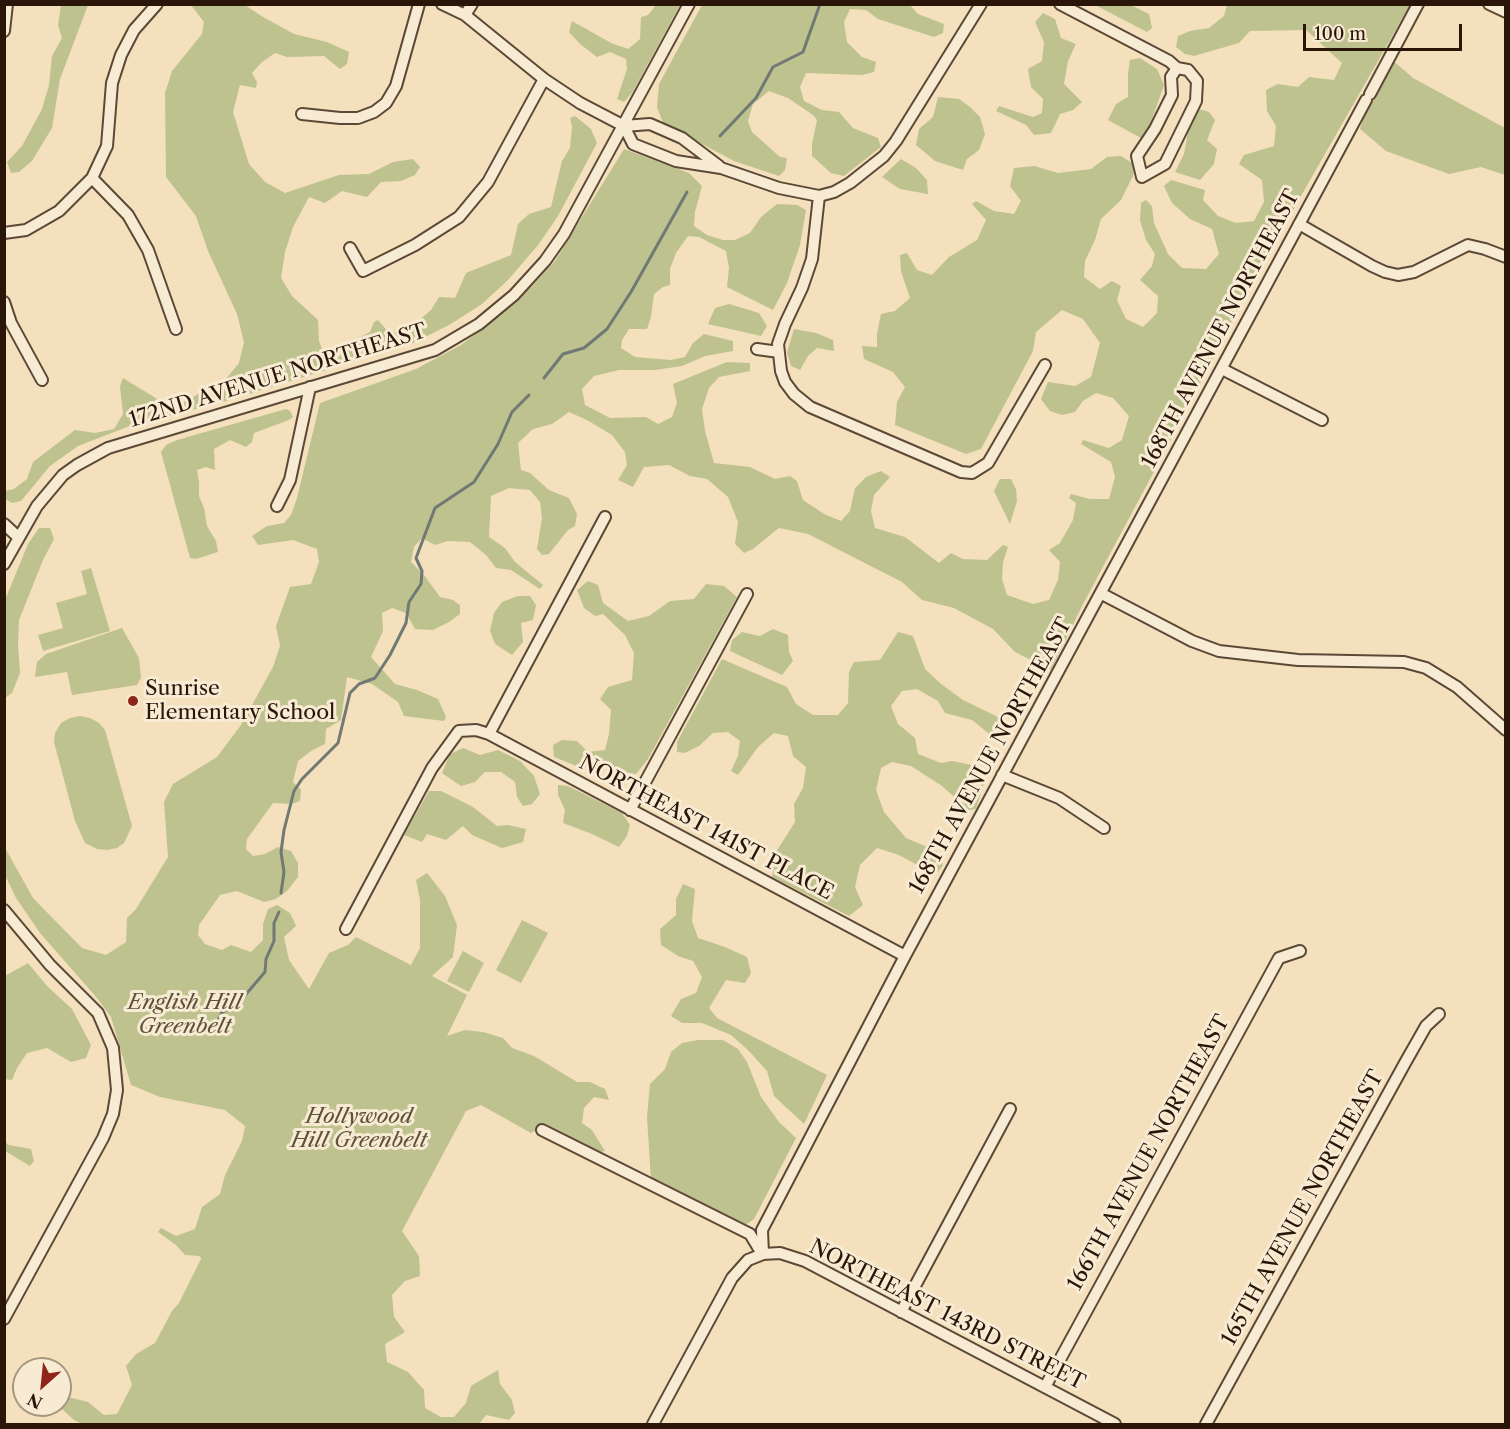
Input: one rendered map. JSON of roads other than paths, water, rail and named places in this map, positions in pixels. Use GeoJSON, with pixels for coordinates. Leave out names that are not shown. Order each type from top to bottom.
{"type":"FeatureCollection","features":[{"type":"Feature","properties":{"kind":"street"},"geometry":{"type":"LineString","coordinates":[[4,31],[7,4]]}},
{"type":"Feature","properties":{"kind":"street"},"geometry":{"type":"LineString","coordinates":[[4,233],[26,230],[50,217],[92,178],[107,146],[112,82],[120,55],[134,30],[157,4]]}},
{"type":"Feature","properties":{"kind":"street"},"geometry":{"type":"LineString","coordinates":[[302,114],[358,118],[374,112],[386,103],[396,86],[419,4]]}},
{"type":"Feature","properties":{"kind":"street"},"geometry":{"type":"LineString","coordinates":[[442,4],[465,15],[544,79],[580,102],[624,126],[650,124],[682,138],[721,168]]}},
{"type":"Feature","properties":{"kind":"street"},"geometry":{"type":"LineString","coordinates":[[465,15],[472,4]]}},
{"type":"Feature","properties":{"kind":"street","name":"172ND AVENUE NORTHEAST"},"geometry":{"type":"LineString","coordinates":[[4,564],[37,506],[63,475],[108,448],[435,350],[479,324],[514,295],[564,234],[689,4]]}},
{"type":"Feature","properties":{"kind":"street"},"geometry":{"type":"LineString","coordinates":[[624,126],[633,144],[676,161],[721,168],[779,188],[819,196],[834,192],[850,183],[884,156],[896,141],[981,4]]}},
{"type":"Feature","properties":{"kind":"street"},"geometry":{"type":"LineString","coordinates":[[1060,4],[1169,60],[1177,68],[1188,70],[1197,81],[1196,101],[1166,164],[1142,177],[1137,156],[1155,129],[1172,95],[1171,77],[1177,68]]}},
{"type":"Feature","properties":{"kind":"street","name":"168TH AVENUE NORTHEAST"},"geometry":{"type":"LineString","coordinates":[[763,1254],[762,1230],[905,956],[1418,4]]}},
{"type":"Feature","properties":{"kind":"street"},"geometry":{"type":"LineString","coordinates":[[1489,4],[1506,12]]}},
{"type":"Feature","properties":{"kind":"street"},"geometry":{"type":"LineString","coordinates":[[350,248],[363,271],[415,244],[459,217],[488,182],[544,79]]}},
{"type":"Feature","properties":{"kind":"street"},"geometry":{"type":"LineString","coordinates":[[92,178],[128,215],[148,249],[176,329]]}},
{"type":"Feature","properties":{"kind":"street"},"geometry":{"type":"LineString","coordinates":[[819,196],[812,259],[778,344],[780,370],[785,382],[794,394],[810,407],[961,472],[972,473],[988,463],[1045,365]]}},
{"type":"Feature","properties":{"kind":"street"},"geometry":{"type":"LineString","coordinates":[[1299,224],[1372,266],[1398,275],[1420,270],[1468,245],[1506,257]]}},
{"type":"Feature","properties":{"kind":"street"},"geometry":{"type":"LineString","coordinates":[[4,303],[11,323],[42,380]]}},
{"type":"Feature","properties":{"kind":"street"},"geometry":{"type":"LineString","coordinates":[[757,349],[778,352]]}},
{"type":"Feature","properties":{"kind":"street"},"geometry":{"type":"LineString","coordinates":[[1222,369],[1322,420]]}},
{"type":"Feature","properties":{"kind":"street"},"geometry":{"type":"LineString","coordinates":[[277,506],[290,480],[310,387]]}},
{"type":"Feature","properties":{"kind":"street"},"geometry":{"type":"LineString","coordinates":[[346,929],[428,776],[453,736],[459,731],[476,730],[489,734],[605,517]]}},
{"type":"Feature","properties":{"kind":"street"},"geometry":{"type":"LineString","coordinates":[[4,524],[18,537]]}},
{"type":"Feature","properties":{"kind":"street"},"geometry":{"type":"LineString","coordinates":[[630,810],[747,594]]}},
{"type":"Feature","properties":{"kind":"street"},"geometry":{"type":"LineString","coordinates":[[1102,594],[1192,641],[1220,651],[1298,660],[1404,662],[1426,668],[1457,687],[1506,730]]}},
{"type":"Feature","properties":{"kind":"street","name":"NORTHEAST 141ST PLACE"},"geometry":{"type":"LineString","coordinates":[[489,734],[905,956]]}},
{"type":"Feature","properties":{"kind":"street"},"geometry":{"type":"LineString","coordinates":[[1002,775],[1059,798],[1104,828]]}},
{"type":"Feature","properties":{"kind":"street"},"geometry":{"type":"LineString","coordinates":[[4,910],[50,965],[98,1013],[113,1048],[117,1090],[112,1114],[103,1138],[4,1319]]}},
{"type":"Feature","properties":{"kind":"street","name":"166TH AVENUE NORTHEAST"},"geometry":{"type":"LineString","coordinates":[[1045,1387],[1279,958],[1300,951]]}},
{"type":"Feature","properties":{"kind":"street","name":"165TH AVENUE NORTHEAST"},"geometry":{"type":"LineString","coordinates":[[1206,1425],[1410,1054],[1426,1026],[1439,1014]]}},
{"type":"Feature","properties":{"kind":"street"},"geometry":{"type":"LineString","coordinates":[[901,1312],[1010,1109]]}},
{"type":"Feature","properties":{"kind":"street"},"geometry":{"type":"LineString","coordinates":[[542,1130],[750,1234],[763,1254],[748,1260],[732,1278],[653,1425]]}},
{"type":"Feature","properties":{"kind":"street","name":"NORTHEAST 143RD STREET"},"geometry":{"type":"LineString","coordinates":[[763,1254],[780,1253],[805,1261],[1115,1425]]}},
{"type":"Feature","properties":{"kind":"waterway"},"geometry":{"type":"LineString","coordinates":[[720,136],[756,98],[773,67],[803,52],[820,4]]}},
{"type":"Feature","properties":{"kind":"waterway"},"geometry":{"type":"LineString","coordinates":[[544,378],[563,354],[584,348],[607,329],[631,292],[687,192]]}},
{"type":"Feature","properties":{"kind":"waterway"},"geometry":{"type":"LineString","coordinates":[[281,893],[284,872],[281,852],[294,791],[302,779],[338,743],[350,693],[359,684],[375,678],[406,623],[409,602],[421,584],[422,571],[416,558],[435,508],[474,482],[498,444],[512,412],[529,395]]}},
{"type":"Feature","properties":{"kind":"waterway"},"geometry":{"type":"LineString","coordinates":[[215,1027],[222,1012],[235,1007],[265,972],[266,959],[274,941],[274,923],[279,912]]}},
{"type":"Feature","properties":{"kind":"place","name":"Sunrise Elementary School"},"geometry":{"type":"Point","coordinates":[133,701]}},
{"type":"Feature","properties":{"kind":"park label","name":"English Hill Greenbelt"},"geometry":{"type":"Point","coordinates":[185,1015]}},
{"type":"Feature","properties":{"kind":"park label","name":"Hollywood Hill Greenbelt"},"geometry":{"type":"Point","coordinates":[359,1129]}}]}
